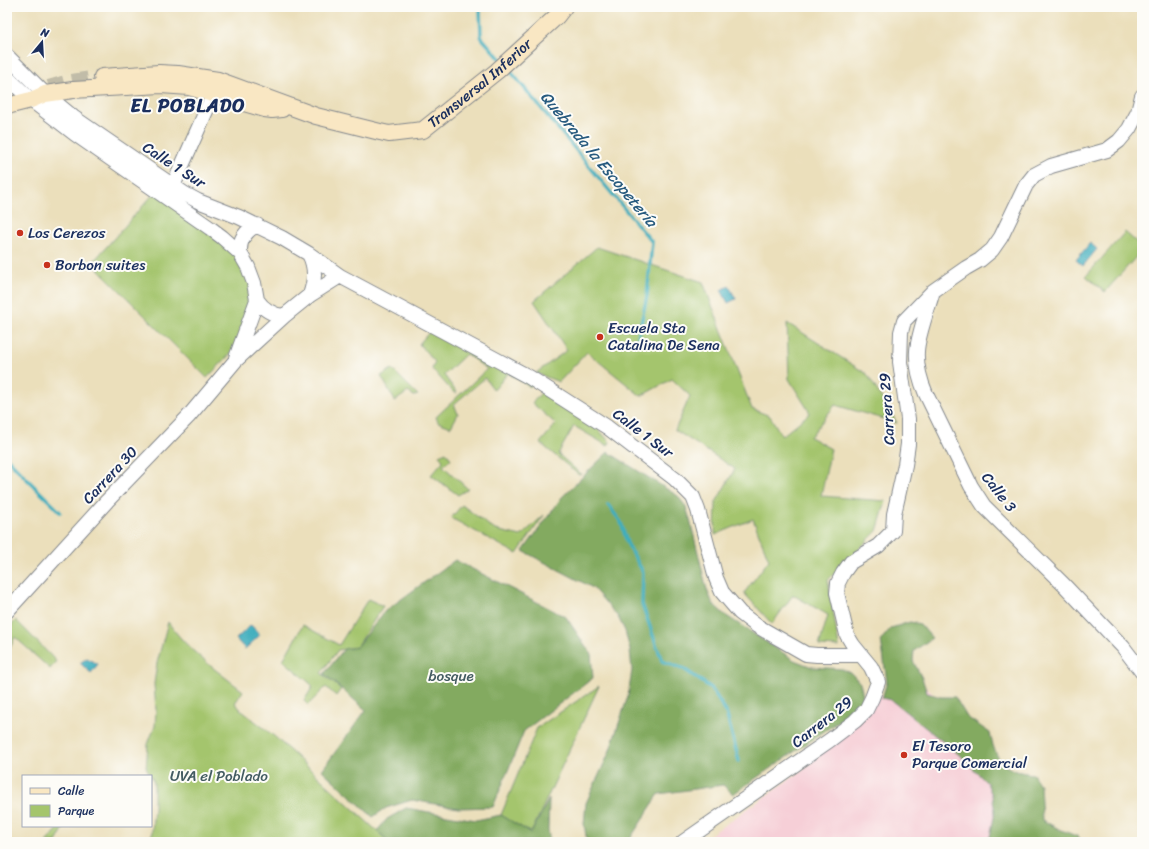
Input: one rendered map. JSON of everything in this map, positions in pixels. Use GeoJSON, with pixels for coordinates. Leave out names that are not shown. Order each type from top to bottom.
{"type":"FeatureCollection","features":[{"type":"Feature","properties":{"kind":"main road","name":"Transversal Inferior"},"geometry":{"type":"LineString","coordinates":[[102,77],[159,73],[195,76],[218,80],[316,116],[389,134],[423,130],[497,71],[561,11]]}},
{"type":"Feature","properties":{"kind":"main road","name":"Transversal Inferior"},"geometry":{"type":"LineString","coordinates":[[7,106],[38,97],[73,90],[161,85],[189,87],[272,110],[291,107]]}},
{"type":"Feature","properties":{"kind":"main road","name":"Transversal Inferior"},"geometry":{"type":"LineString","coordinates":[[7,119],[16,110],[38,97]]}},
{"type":"Feature","properties":{"kind":"street","name":"Calle 1 Sur"},"geometry":{"type":"LineString","coordinates":[[7,56],[38,97],[75,134],[216,232],[240,253],[252,275],[257,300]]}},
{"type":"Feature","properties":{"kind":"street","name":"Calle 1 Sur"},"geometry":{"type":"LineString","coordinates":[[7,77],[82,123],[173,186],[198,201],[258,225],[309,254],[340,276],[534,380],[607,427],[675,479],[693,497],[698,510],[716,578],[722,592],[740,613],[757,626],[806,654],[817,656],[860,655]]}},
{"type":"Feature","properties":{"kind":"street"},"geometry":{"type":"LineString","coordinates":[[173,186],[214,93]]}},
{"type":"Feature","properties":{"kind":"street"},"geometry":{"type":"LineString","coordinates":[[904,321],[933,291],[980,260],[992,250],[1001,237],[1026,185],[1034,175],[1051,166],[1091,155],[1116,138],[1141,101]]}},
{"type":"Feature","properties":{"kind":"street"},"geometry":{"type":"LineString","coordinates":[[240,253],[243,236],[258,225]]}},
{"type":"Feature","properties":{"kind":"street"},"geometry":{"type":"LineString","coordinates":[[309,254],[313,261],[315,278],[310,295]]}},
{"type":"Feature","properties":{"kind":"street"},"geometry":{"type":"LineString","coordinates":[[257,300],[265,310],[284,316],[310,295],[340,276]]}},
{"type":"Feature","properties":{"kind":"street","name":"Calle 3"},"geometry":{"type":"LineString","coordinates":[[933,291],[917,352],[921,382],[970,486],[984,506],[1118,641],[1142,672]]}},
{"type":"Feature","properties":{"kind":"street","name":"Carrera 30"},"geometry":{"type":"LineString","coordinates":[[236,360],[257,300]]}},
{"type":"Feature","properties":{"kind":"street","name":"Carrera 30"},"geometry":{"type":"LineString","coordinates":[[7,611],[107,501],[188,417],[236,360],[284,316]]}},
{"type":"Feature","properties":{"kind":"street"},"geometry":{"type":"LineString","coordinates":[[904,321],[914,320],[921,326],[922,330]]}},
{"type":"Feature","properties":{"kind":"street","name":"Carrera 29"},"geometry":{"type":"LineString","coordinates":[[683,842],[855,721],[866,710],[872,698],[878,682],[871,667],[853,645],[845,629],[836,593],[838,583],[851,562],[878,546],[893,531],[894,514],[908,444],[908,419],[900,362],[900,332],[904,321]]}},
{"type":"Feature","properties":{"kind":"shaded area","name":"El Tesoro Parque Comercial"},"geometry":{"type":"Polygon","coordinates":[[[907,670],[984,741],[1004,842],[700,842],[806,768],[907,670]]]}},
{"type":"Feature","properties":{"kind":"green space"},"geometry":{"type":"Polygon","coordinates":[[[585,7],[651,7],[600,11],[585,7]]]}},
{"type":"Feature","properties":{"kind":"green space"},"geometry":{"type":"Polygon","coordinates":[[[157,190],[232,245],[257,300],[242,342],[207,378],[92,263],[157,190]]]}},
{"type":"Feature","properties":{"kind":"green space"},"geometry":{"type":"Polygon","coordinates":[[[1125,232],[1142,247],[1142,250],[1105,292],[1086,276],[1125,232]]]}},
{"type":"Feature","properties":{"kind":"green space"},"geometry":{"type":"Polygon","coordinates":[[[597,247],[703,282],[752,409],[770,416],[782,436],[810,413],[789,379],[787,323],[867,374],[897,423],[835,405],[810,437],[831,449],[821,496],[886,501],[877,531],[828,580],[839,647],[819,646],[828,615],[793,595],[772,624],[744,593],[769,560],[753,519],[715,535],[716,502],[735,469],[675,430],[690,396],[672,379],[641,396],[587,352],[559,382],[536,373],[567,350],[534,301],[597,247]]]}},
{"type":"Feature","properties":{"kind":"green space"},"geometry":{"type":"Polygon","coordinates":[[[431,330],[533,383],[530,387],[508,373],[494,390],[485,378],[454,404],[458,414],[451,427],[438,422],[436,417],[487,369],[466,354],[444,375],[457,393],[453,392],[432,369],[435,362],[419,344],[431,330]]]}},
{"type":"Feature","properties":{"kind":"green space"},"geometry":{"type":"Polygon","coordinates":[[[392,369],[418,395],[414,396],[408,392],[395,401],[381,376],[392,369]]]}},
{"type":"Feature","properties":{"kind":"green space"},"geometry":{"type":"Polygon","coordinates":[[[541,393],[594,425],[610,442],[608,446],[574,426],[558,454],[581,474],[579,475],[540,443],[556,424],[532,403],[541,393]]]}},
{"type":"Feature","properties":{"kind":"green space"},"geometry":{"type":"Polygon","coordinates":[[[446,452],[451,459],[443,466],[468,489],[458,495],[431,475],[443,461],[439,455],[446,452]]]}},
{"type":"Feature","properties":{"kind":"green space"},"geometry":{"type":"Polygon","coordinates":[[[608,452],[678,496],[686,507],[707,590],[713,604],[725,615],[794,660],[812,667],[842,669],[851,673],[860,683],[863,695],[860,706],[733,794],[723,785],[659,794],[628,842],[587,842],[584,824],[586,803],[609,753],[628,696],[632,670],[630,650],[625,631],[618,617],[593,588],[523,551],[562,497],[608,452]]]}},
{"type":"Feature","properties":{"kind":"green space"},"geometry":{"type":"Polygon","coordinates":[[[462,505],[495,530],[521,536],[544,515],[517,554],[451,518],[462,505]]]}},
{"type":"Feature","properties":{"kind":"green space","name":"bosque"},"geometry":{"type":"Polygon","coordinates":[[[455,560],[566,617],[591,654],[593,678],[524,731],[493,807],[458,808],[412,800],[386,808],[373,817],[322,770],[366,710],[324,674],[344,649],[357,647],[385,611],[455,560]]]}},
{"type":"Feature","properties":{"kind":"green space"},"geometry":{"type":"Polygon","coordinates":[[[368,599],[383,606],[357,647],[338,650],[321,673],[341,689],[336,696],[326,687],[308,705],[304,701],[313,686],[283,660],[303,625],[339,645],[368,599]]]}},
{"type":"Feature","properties":{"kind":"green space"},"geometry":{"type":"Polygon","coordinates":[[[16,620],[56,661],[50,669],[15,637],[7,655],[7,630],[16,620]]]}},
{"type":"Feature","properties":{"kind":"green space","name":"UVA el Poblado"},"geometry":{"type":"Polygon","coordinates":[[[168,622],[175,632],[193,650],[243,691],[235,703],[242,711],[274,736],[389,842],[151,842],[154,809],[154,782],[152,775],[150,775],[146,767],[148,744],[155,726],[156,710],[154,684],[157,663],[168,622]]]}},
{"type":"Feature","properties":{"kind":"green space"},"geometry":{"type":"Polygon","coordinates":[[[910,622],[920,624],[932,638],[914,651],[913,661],[922,678],[927,693],[941,697],[955,697],[967,717],[990,733],[995,751],[1002,763],[1014,770],[1033,774],[1040,785],[1042,820],[1079,837],[1082,842],[989,842],[995,812],[992,795],[987,783],[962,757],[891,700],[882,698],[887,682],[881,640],[891,628],[910,622]]]}},
{"type":"Feature","properties":{"kind":"green space"},"geometry":{"type":"Polygon","coordinates":[[[599,686],[531,833],[501,815],[537,728],[599,686]]]}},
{"type":"Feature","properties":{"kind":"green space"},"geometry":{"type":"Polygon","coordinates":[[[549,799],[548,830],[550,842],[389,842],[377,831],[387,819],[406,808],[476,820],[501,815],[531,833],[549,799]]]}},
{"type":"Feature","properties":{"kind":"green space"},"geometry":{"type":"Polygon","coordinates":[[[60,827],[64,827],[56,842],[46,842],[60,827]]]}},
{"type":"Feature","properties":{"kind":"water"},"geometry":{"type":"Polygon","coordinates":[[[1090,243],[1097,249],[1083,266],[1076,260],[1090,243]]]}},
{"type":"Feature","properties":{"kind":"water"},"geometry":{"type":"Polygon","coordinates":[[[729,286],[736,299],[728,303],[721,290],[729,286]]]}},
{"type":"Feature","properties":{"kind":"water"},"geometry":{"type":"Polygon","coordinates":[[[251,625],[260,635],[245,649],[236,639],[251,625]]]}},
{"type":"Feature","properties":{"kind":"water"},"geometry":{"type":"Polygon","coordinates":[[[87,658],[98,664],[91,673],[80,663],[87,658]]]}},
{"type":"Feature","properties":{"kind":"waterway","name":"Quebrada la Escopetería"},"geometry":{"type":"LineString","coordinates":[[480,7],[481,37],[502,61]]}},
{"type":"Feature","properties":{"kind":"waterway","name":"Quebrada la Escopetería"},"geometry":{"type":"LineString","coordinates":[[507,67],[652,242],[647,296],[637,342]]}},
{"type":"Feature","properties":{"kind":"waterway"},"geometry":{"type":"LineString","coordinates":[[7,458],[60,512]]}},
{"type":"Feature","properties":{"kind":"waterway","name":"Quebrada la Escopetería"},"geometry":{"type":"LineString","coordinates":[[608,505],[621,522],[627,543],[643,572],[642,604],[662,661],[684,669],[711,688],[726,712],[739,761]]}},
{"type":"Feature","properties":{"kind":"tunnel"},"geometry":{"type":"LineString","coordinates":[[49,88],[66,83],[102,77]]}},
{"type":"Feature","properties":{"kind":"place","name":"Los Cerezos"},"geometry":{"type":"Point","coordinates":[20,233]}},
{"type":"Feature","properties":{"kind":"place","name":"Borbon suites"},"geometry":{"type":"Point","coordinates":[47,265]}},
{"type":"Feature","properties":{"kind":"place","name":"Escuela Sta Catalina De Sena"},"geometry":{"type":"Point","coordinates":[600,337]}},
{"type":"Feature","properties":{"kind":"place","name":"El Tesoro Parque Comercial"},"geometry":{"type":"Point","coordinates":[904,755]}},
{"type":"Feature","properties":{"kind":"district","name":"EL POBLADO"},"geometry":{"type":"Point","coordinates":[188,105]}}]}
